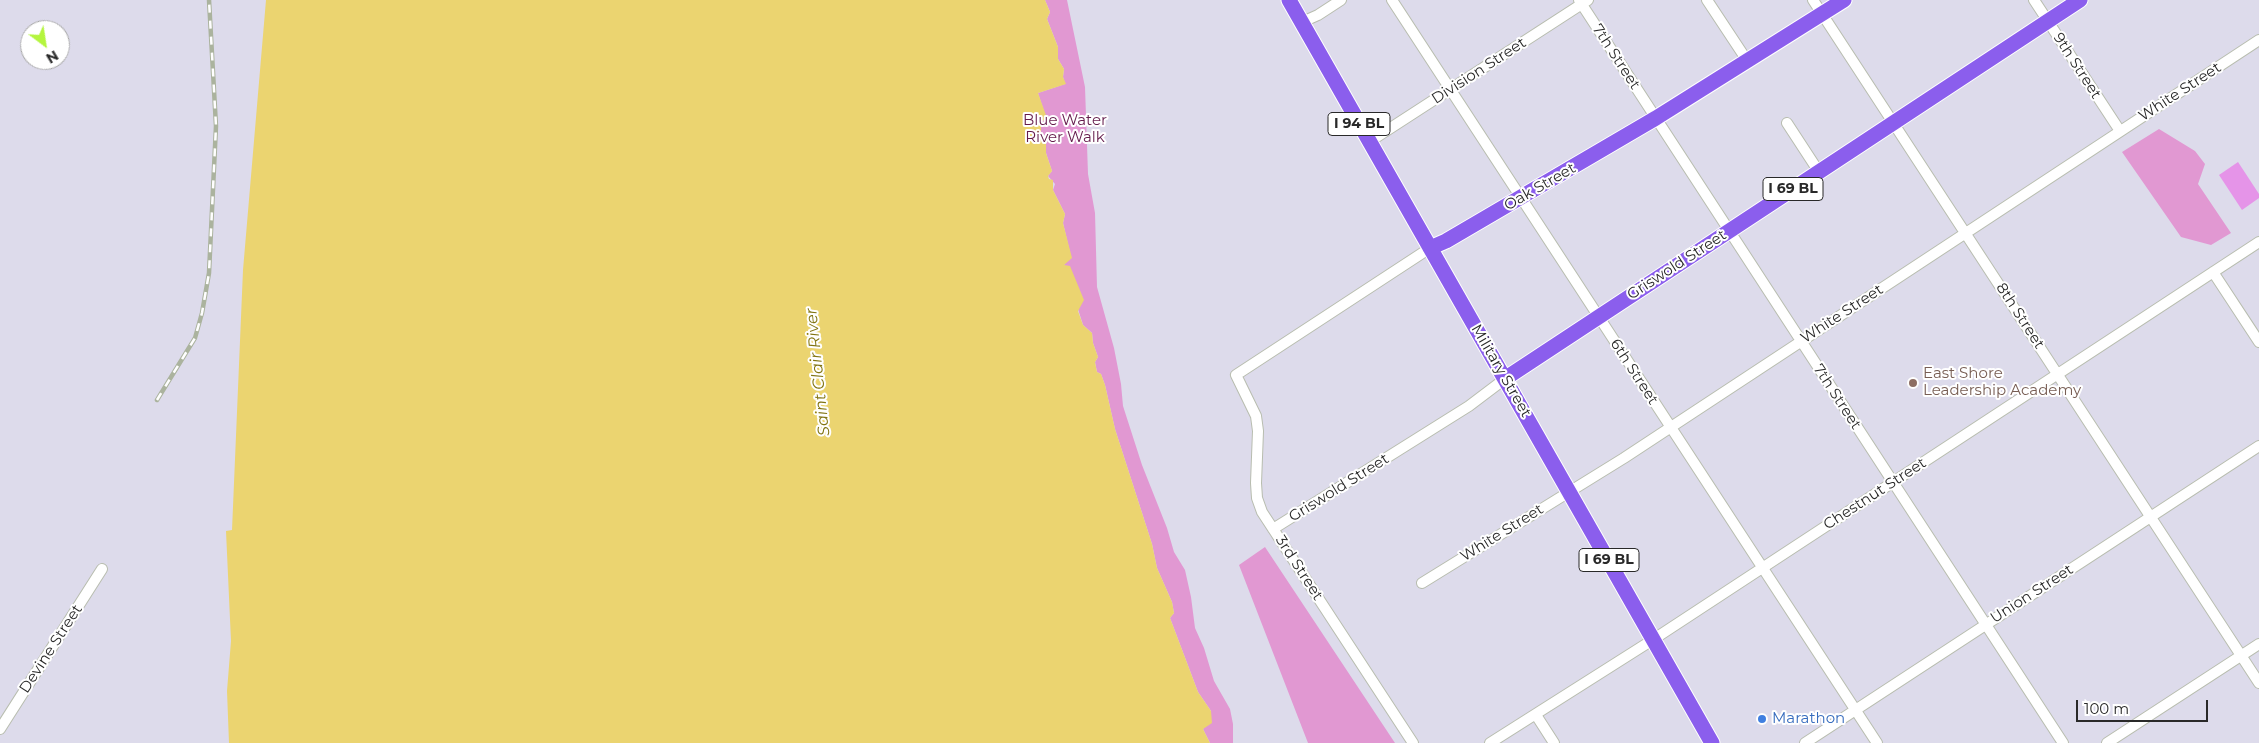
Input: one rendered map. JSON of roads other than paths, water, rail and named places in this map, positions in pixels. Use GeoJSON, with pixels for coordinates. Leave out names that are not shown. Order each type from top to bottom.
{"type":"FeatureCollection","features":[{"type":"Feature","properties":{"kind":"main road","name":"Military Street"},"geometry":{"type":"LineString","coordinates":[[1289,0],[1300,23],[1506,378],[1712,743]]}},
{"type":"Feature","properties":{"kind":"main road","name":"Oak Street"},"geometry":{"type":"LineString","coordinates":[[1430,248],[1446,241],[1521,198],[1656,118],[1844,0]]}},
{"type":"Feature","properties":{"kind":"main road","name":"Griswold Street"},"geometry":{"type":"LineString","coordinates":[[1506,378],[2080,0]]}},
{"type":"Feature","properties":{"kind":"street"},"geometry":{"type":"LineString","coordinates":[[1300,23],[1318,15],[1341,0]]}},
{"type":"Feature","properties":{"kind":"street","name":"6th Street"},"geometry":{"type":"LineString","coordinates":[[1392,0],[1877,743]]}},
{"type":"Feature","properties":{"kind":"street"},"geometry":{"type":"LineString","coordinates":[[1708,0],[1748,62]]}},
{"type":"Feature","properties":{"kind":"street","name":"8th Street"},"geometry":{"type":"LineString","coordinates":[[1813,0],[2259,683]]}},
{"type":"Feature","properties":{"kind":"street","name":"9th Street"},"geometry":{"type":"LineString","coordinates":[[2034,0],[2120,131]]}},
{"type":"Feature","properties":{"kind":"street","name":"Division Street"},"geometry":{"type":"LineString","coordinates":[[1369,142],[1582,1]]}},
{"type":"Feature","properties":{"kind":"street","name":"7th Street"},"geometry":{"type":"LineString","coordinates":[[1582,1],[1729,232],[2063,743]]}},
{"type":"Feature","properties":{"kind":"street","name":"White Street"},"geometry":{"type":"LineString","coordinates":[[1422,583],[1570,492],[2259,40]]}},
{"type":"Feature","properties":{"kind":"street"},"geometry":{"type":"LineString","coordinates":[[1787,123],[1819,172]]}},
{"type":"Feature","properties":{"kind":"street","name":"Chestnut Street"},"geometry":{"type":"LineString","coordinates":[[1490,743],[1654,639],[2259,242]]}},
{"type":"Feature","properties":{"kind":"street","name":"Oak Street"},"geometry":{"type":"LineString","coordinates":[[1236,375],[1430,248]]}},
{"type":"Feature","properties":{"kind":"street"},"geometry":{"type":"LineString","coordinates":[[2213,272],[2259,342]]}},
{"type":"Feature","properties":{"kind":"street","name":"3rd Street"},"geometry":{"type":"LineString","coordinates":[[1236,375],[1256,416],[1258,432],[1257,498],[1262,512],[1413,743]]}},
{"type":"Feature","properties":{"kind":"street","name":"Griswold Street"},"geometry":{"type":"LineString","coordinates":[[1273,528],[1469,406],[1506,378]]}},
{"type":"Feature","properties":{"kind":"street","name":"Union Street"},"geometry":{"type":"LineString","coordinates":[[1805,743],[2259,446]]}},
{"type":"Feature","properties":{"kind":"street","name":"Devine Street"},"geometry":{"type":"LineString","coordinates":[[0,729],[102,569]]}},
{"type":"Feature","properties":{"kind":"street"},"geometry":{"type":"LineString","coordinates":[[2107,743],[2259,644]]}},
{"type":"Feature","properties":{"kind":"street"},"geometry":{"type":"LineString","coordinates":[[1536,715],[1554,743]]}},
{"type":"Feature","properties":{"kind":"water","name":"Saint Clair River"},"geometry":{"type":"Polygon","coordinates":[[[266,0],[1045,0],[1050,12],[1047,19],[1058,47],[1058,59],[1064,69],[1063,77],[1066,84],[1038,93],[1047,118],[1041,122],[1041,133],[1046,139],[1046,153],[1052,171],[1048,176],[1049,179],[1053,180],[1053,190],[1065,214],[1063,223],[1072,258],[1064,265],[1070,266],[1084,300],[1078,311],[1083,325],[1092,333],[1098,357],[1095,362],[1097,372],[1101,374],[1105,385],[1115,429],[1152,544],[1157,568],[1172,602],[1174,613],[1170,618],[1198,692],[1211,711],[1212,723],[1203,729],[1210,743],[229,743],[227,691],[231,641],[226,531],[232,530],[243,270],[266,0]]]}},
{"type":"Feature","properties":{"kind":"railway"},"geometry":{"type":"LineString","coordinates":[[157,400],[195,338],[202,313],[209,273],[216,126],[209,0]]}},
{"type":"Feature","properties":{"kind":"place","name":"East Shore Leadership Academy"},"geometry":{"type":"Point","coordinates":[1913,383]}},
{"type":"Feature","properties":{"kind":"place","name":"Marathon"},"geometry":{"type":"Point","coordinates":[1762,719]}},
{"type":"Feature","properties":{"kind":"park label","name":"Blue Water River Walk"},"geometry":{"type":"Point","coordinates":[1065,130]}}]}
